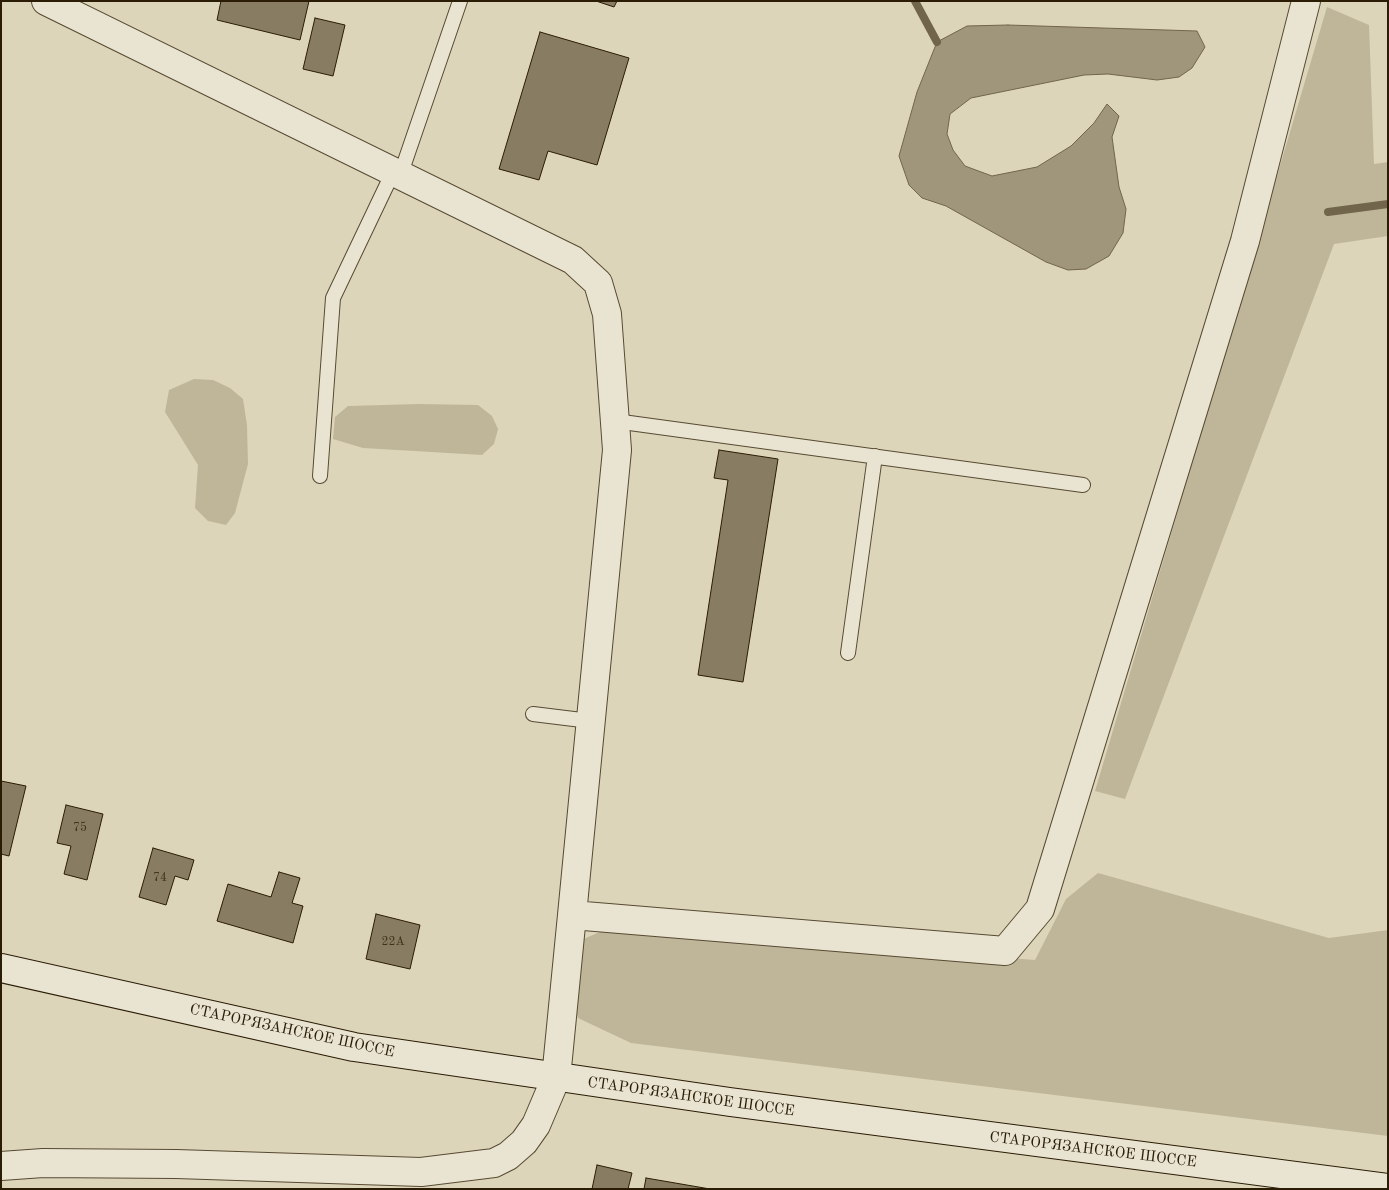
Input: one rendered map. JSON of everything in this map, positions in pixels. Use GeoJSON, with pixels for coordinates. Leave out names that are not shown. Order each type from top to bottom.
{"type":"FeatureCollection","features":[{"type":"Feature","properties":{"kind":"street"},"geometry":{"type":"LineString","coordinates":[[1,1166],[43,1162],[421,1172],[494,1163],[508,1156],[524,1142],[536,1125],[556,1078],[617,450],[607,314],[598,283],[573,260],[46,1]]}},
{"type":"Feature","properties":{"kind":"street"},"geometry":{"type":"LineString","coordinates":[[572,915],[1005,951],[1040,909],[1245,241],[1306,1]]}},
{"type":"Feature","properties":{"kind":"street","name":"СТАРОРЯЗАНСКОЕ ШОССЕ"},"geometry":{"type":"LineString","coordinates":[[1,968],[354,1047],[556,1078],[1388,1188]]}},
{"type":"Feature","properties":{"kind":"lane"},"geometry":{"type":"LineString","coordinates":[[320,476],[333,298],[397,174],[460,1]]}},
{"type":"Feature","properties":{"kind":"lane"},"geometry":{"type":"LineString","coordinates":[[615,421],[1083,485]]}},
{"type":"Feature","properties":{"kind":"lane"},"geometry":{"type":"LineString","coordinates":[[848,653],[875,456]]}},
{"type":"Feature","properties":{"kind":"lane"},"geometry":{"type":"LineString","coordinates":[[533,714],[590,721]]}},
{"type":"Feature","properties":{"kind":"shaded area"},"geometry":{"type":"Polygon","coordinates":[[[1327,7],[1369,25],[1374,164],[1388,162],[1388,236],[1334,244],[1125,799],[1095,791],[1327,7]]]}},
{"type":"Feature","properties":{"kind":"shaded area"},"geometry":{"type":"Polygon","coordinates":[[[1008,25],[1197,31],[1205,47],[1192,68],[1179,77],[1157,80],[1108,74],[1084,75],[971,98],[950,114],[947,134],[953,150],[965,166],[992,176],[1037,167],[1071,146],[1094,123],[1107,104],[1119,116],[1112,137],[1119,187],[1126,209],[1123,233],[1109,256],[1086,269],[1068,270],[1046,262],[946,206],[922,198],[909,185],[899,156],[917,92],[937,42],[967,26],[1008,25]]]}},
{"type":"Feature","properties":{"kind":"shaded area"},"geometry":{"type":"Polygon","coordinates":[[[194,379],[213,380],[230,388],[243,399],[247,425],[248,464],[235,513],[226,525],[208,521],[195,508],[198,465],[165,412],[169,390],[194,379]]]}},
{"type":"Feature","properties":{"kind":"shaded area"},"geometry":{"type":"Polygon","coordinates":[[[478,405],[492,416],[498,429],[494,444],[482,455],[363,448],[333,439],[335,417],[348,406],[478,405]]]}},
{"type":"Feature","properties":{"kind":"shaded area"},"geometry":{"type":"Polygon","coordinates":[[[1098,873],[1329,938],[1388,930],[1388,1136],[631,1043],[578,1018],[571,995],[572,944],[609,928],[1035,960],[1066,899],[1098,873]]]}},
{"type":"Feature","properties":{"kind":"building"},"geometry":{"type":"Polygon","coordinates":[[[221,1],[309,1],[300,40],[217,20],[221,1]]]}},
{"type":"Feature","properties":{"kind":"building"},"geometry":{"type":"Polygon","coordinates":[[[596,1],[617,1],[614,7],[596,1]]]}},
{"type":"Feature","properties":{"kind":"building"},"geometry":{"type":"Polygon","coordinates":[[[315,18],[345,25],[333,76],[303,69],[315,18]]]}},
{"type":"Feature","properties":{"kind":"building"},"geometry":{"type":"Polygon","coordinates":[[[540,32],[629,58],[597,165],[548,151],[539,180],[499,169],[540,32]]]}},
{"type":"Feature","properties":{"kind":"building"},"geometry":{"type":"Polygon","coordinates":[[[719,450],[778,459],[743,682],[698,675],[728,480],[714,478],[719,450]]]}},
{"type":"Feature","properties":{"kind":"building"},"geometry":{"type":"Polygon","coordinates":[[[1,781],[26,786],[9,856],[1,854],[1,781]]]}},
{"type":"Feature","properties":{"kind":"building"},"geometry":{"type":"Polygon","coordinates":[[[66,805],[103,814],[87,880],[64,874],[71,846],[57,843],[66,805]]]}},
{"type":"Feature","properties":{"kind":"building"},"geometry":{"type":"Polygon","coordinates":[[[153,848],[194,860],[188,880],[175,876],[166,905],[139,897],[153,848]]]}},
{"type":"Feature","properties":{"kind":"building"},"geometry":{"type":"Polygon","coordinates":[[[279,872],[300,878],[292,903],[303,906],[293,943],[217,921],[228,884],[271,897],[279,872]]]}},
{"type":"Feature","properties":{"kind":"building"},"geometry":{"type":"Polygon","coordinates":[[[376,914],[420,925],[410,969],[366,959],[376,914]]]}},
{"type":"Feature","properties":{"kind":"building"},"geometry":{"type":"Polygon","coordinates":[[[597,1165],[632,1173],[628,1189],[592,1189],[597,1165]]]}},
{"type":"Feature","properties":{"kind":"building"},"geometry":{"type":"Polygon","coordinates":[[[646,1178],[710,1189],[644,1189],[646,1178]]]}},
{"type":"Feature","properties":{"kind":"waterway"},"geometry":{"type":"LineString","coordinates":[[915,1],[937,42]]}},
{"type":"Feature","properties":{"kind":"waterway"},"geometry":{"type":"LineString","coordinates":[[1328,212],[1388,204]]}}]}
